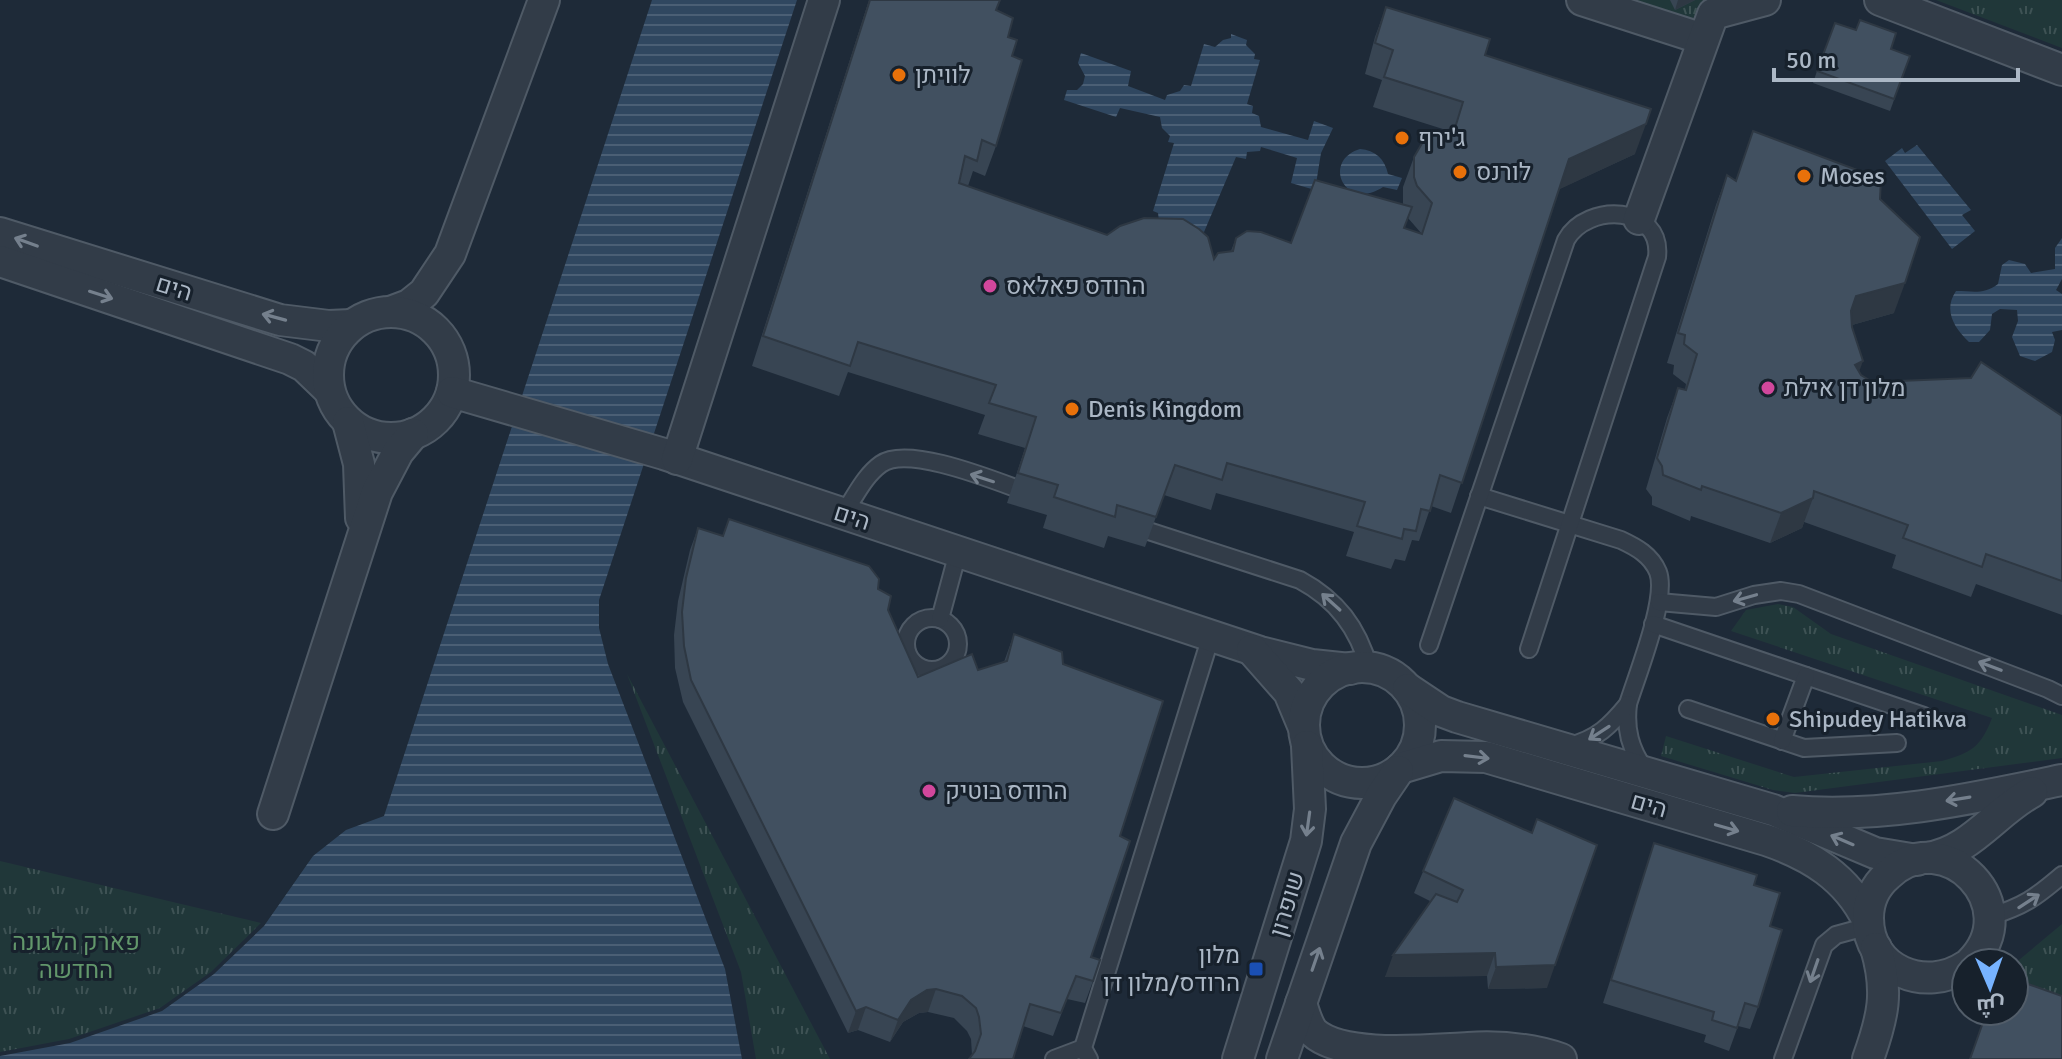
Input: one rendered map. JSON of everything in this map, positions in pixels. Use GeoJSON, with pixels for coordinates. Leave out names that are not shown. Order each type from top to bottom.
{"type":"FeatureCollection","features":[{"type":"Feature","properties":{"kind":"street"},"geometry":{"type":"LineString","coordinates":[[359,548],[362,490],[355,444],[348,422],[335,406],[329,390],[329,357],[338,339],[351,325],[369,315],[409,305],[424,293],[438,275],[450,254],[544,0]]}},
{"type":"Feature","properties":{"kind":"street"},"geometry":{"type":"LineString","coordinates":[[670,457],[824,0]]}},
{"type":"Feature","properties":{"kind":"street"},"geometry":{"type":"LineString","coordinates":[[1582,0],[1703,39]]}},
{"type":"Feature","properties":{"kind":"street"},"geometry":{"type":"LineString","coordinates":[[1639,219],[1713,14],[1765,0]]}},
{"type":"Feature","properties":{"kind":"street"},"geometry":{"type":"LineString","coordinates":[[1880,0],[2062,70]]}},
{"type":"Feature","properties":{"kind":"street","name":"הים"},"geometry":{"type":"LineString","coordinates":[[0,233],[280,320],[320,326],[351,325]]}},
{"type":"Feature","properties":{"kind":"street"},"geometry":{"type":"LineString","coordinates":[[348,422],[374,436],[394,438],[413,434],[438,418],[452,392],[453,363],[444,340],[443,301],[450,254]]}},
{"type":"Feature","properties":{"kind":"street","name":"הים"},"geometry":{"type":"LineString","coordinates":[[0,261],[290,359],[304,366],[329,390]]}},
{"type":"Feature","properties":{"kind":"street"},"geometry":{"type":"LineString","coordinates":[[393,311],[409,313],[427,322],[444,340]]}},
{"type":"Feature","properties":{"kind":"street","name":"הים"},"geometry":{"type":"LineString","coordinates":[[452,392],[670,457],[1250,648],[1312,665],[1360,668]]}},
{"type":"Feature","properties":{"kind":"street"},"geometry":{"type":"LineString","coordinates":[[273,814],[386,472],[413,434]]}},
{"type":"Feature","properties":{"kind":"street"},"geometry":{"type":"LineString","coordinates":[[1250,648],[1289,692],[1306,737],[1322,768],[1345,781],[1373,782],[1399,769],[1415,750],[1420,733],[1419,714],[1408,689],[1387,673],[1360,668],[1333,675],[1313,693],[1306,709],[1306,737]]}},
{"type":"Feature","properties":{"kind":"street","name":"הים"},"geometry":{"type":"LineString","coordinates":[[1408,689],[1447,713],[1766,809],[1888,857],[1922,859],[1956,849],[2011,803],[2062,780]]}},
{"type":"Feature","properties":{"kind":"street","name":"שופרון"},"geometry":{"type":"LineString","coordinates":[[1238,1059],[1306,841],[1310,809],[1306,737]]}},
{"type":"Feature","properties":{"kind":"street","name":"הים"},"geometry":{"type":"LineString","coordinates":[[1399,769],[1441,756],[1486,757],[1766,840],[1800,853],[1827,870],[1855,898],[1871,932]]}},
{"type":"Feature","properties":{"kind":"street","name":"שופרון"},"geometry":{"type":"LineString","coordinates":[[1282,1059],[1356,843],[1399,769]]}},
{"type":"Feature","properties":{"kind":"street","name":"הים"},"geometry":{"type":"LineString","coordinates":[[1766,809],[1830,812],[1888,809],[2062,780]]}},
{"type":"Feature","properties":{"kind":"street"},"geometry":{"type":"LineString","coordinates":[[1868,1059],[1879,1026],[1884,986],[1871,932],[1874,893],[1885,878],[1899,866],[1922,859],[1955,864],[1971,875],[1986,898],[1989,917],[1981,947]]}},
{"type":"Feature","properties":{"kind":"street"},"geometry":{"type":"LineString","coordinates":[[1871,932],[1888,963],[1904,974],[1922,979],[1950,971]]}},
{"type":"Feature","properties":{"kind":"street"},"geometry":{"type":"LineString","coordinates":[[1879,1026],[1905,998],[1950,974]]}},
{"type":"Feature","properties":{"kind":"street"},"geometry":{"type":"LineString","coordinates":[[1301,1003],[1311,1031],[1327,1045],[1346,1052],[1381,1058],[1502,1048],[1561,1059]]}},
{"type":"Feature","properties":{"kind":"lane"},"geometry":{"type":"LineString","coordinates":[[1429,645],[1570,232],[1586,219],[1599,215],[1622,215],[1639,219],[1650,227],[1656,237],[1657,257],[1529,649]]}},
{"type":"Feature","properties":{"kind":"lane"},"geometry":{"type":"LineString","coordinates":[[843,514],[873,471],[880,464],[899,457],[923,459],[1044,498]]}},
{"type":"Feature","properties":{"kind":"lane"},"geometry":{"type":"LineString","coordinates":[[1479,496],[1621,540],[1646,555],[1659,575],[1659,602],[1628,704],[1630,744],[1645,770],[1653,775]]}},
{"type":"Feature","properties":{"kind":"lane"},"geometry":{"type":"LineString","coordinates":[[1119,522],[1300,580],[1313,587],[1333,602],[1348,619],[1363,647],[1360,668]]}},
{"type":"Feature","properties":{"kind":"lane"},"geometry":{"type":"LineString","coordinates":[[940,619],[958,552]]}},
{"type":"Feature","properties":{"kind":"lane"},"geometry":{"type":"LineString","coordinates":[[1659,602],[1716,607],[1754,595],[1781,591],[1799,594],[2062,696]]}},
{"type":"Feature","properties":{"kind":"lane"},"geometry":{"type":"LineString","coordinates":[[1653,624],[1924,716]]}},
{"type":"Feature","properties":{"kind":"lane"},"geometry":{"type":"LineString","coordinates":[[1054,1059],[1086,1053],[1211,636]]}},
{"type":"Feature","properties":{"kind":"lane"},"geometry":{"type":"LineString","coordinates":[[1782,741],[1806,676]]}},
{"type":"Feature","properties":{"kind":"lane"},"geometry":{"type":"LineString","coordinates":[[1561,748],[1598,735],[1628,704]]}},
{"type":"Feature","properties":{"kind":"lane"},"geometry":{"type":"LineString","coordinates":[[1688,709],[1804,748],[1897,743]]}},
{"type":"Feature","properties":{"kind":"lane"},"geometry":{"type":"LineString","coordinates":[[1989,917],[2032,901],[2062,875]]}},
{"type":"Feature","properties":{"kind":"lane"},"geometry":{"type":"LineString","coordinates":[[1783,1059],[1824,945],[1836,935],[1871,932]]}},
{"type":"Feature","properties":{"kind":"green space"},"geometry":{"type":"Polygon","coordinates":[[[1627,0],[1746,0],[1684,22],[1627,0]]]}},
{"type":"Feature","properties":{"kind":"green space"},"geometry":{"type":"Polygon","coordinates":[[[1936,0],[2062,0],[2062,48],[1936,0]]]}},
{"type":"Feature","properties":{"kind":"green space"},"geometry":{"type":"Polygon","coordinates":[[[1778,604],[1793,607],[1831,634],[2062,715],[2062,758],[1795,793],[1773,790],[1661,756],[1666,736],[1794,777],[1942,761],[1968,752],[1984,736],[1992,718],[1731,631],[1746,610],[1778,604]]]}},
{"type":"Feature","properties":{"kind":"green space"},"geometry":{"type":"Polygon","coordinates":[[[627,674],[830,1059],[756,1059],[741,972],[627,674]]]}},
{"type":"Feature","properties":{"kind":"green space","name":"פארק הלגונה החדשה"},"geometry":{"type":"Polygon","coordinates":[[[0,861],[261,923],[211,972],[160,1008],[69,1039],[0,1052],[0,861]]]}},
{"type":"Feature","properties":{"kind":"green space"},"geometry":{"type":"Polygon","coordinates":[[[2062,924],[2062,998],[2030,987],[2030,951],[2062,924]]]}},
{"type":"Feature","properties":{"kind":"water"},"geometry":{"type":"Polygon","coordinates":[[[652,0],[797,0],[599,600],[599,628],[608,664],[725,969],[742,1059],[0,1059],[0,1056],[70,1043],[162,1011],[214,974],[264,926],[313,856],[346,830],[384,816],[652,0]]]}},
{"type":"Feature","properties":{"kind":"water"},"geometry":{"type":"Polygon","coordinates":[[[1231,34],[1247,40],[1246,45],[1255,54],[1254,59],[1260,60],[1247,104],[1253,106],[1252,113],[1259,116],[1261,127],[1308,140],[1314,121],[1333,128],[1321,153],[1315,190],[1291,183],[1297,158],[1261,147],[1260,151],[1247,152],[1246,159],[1236,157],[1204,232],[1159,221],[1158,213],[1153,211],[1174,143],[1168,142],[1170,136],[1162,128],[1160,117],[1120,108],[1116,117],[1064,100],[1067,90],[1077,90],[1083,84],[1085,76],[1078,63],[1081,53],[1131,71],[1128,86],[1165,100],[1167,95],[1180,91],[1184,85],[1191,86],[1204,44],[1215,47],[1231,38],[1231,34]]]}},
{"type":"Feature","properties":{"kind":"water"},"geometry":{"type":"Polygon","coordinates":[[[1917,145],[1971,210],[1962,215],[1975,231],[1952,249],[1885,161],[1902,148],[1905,153],[1917,145]]]}},
{"type":"Feature","properties":{"kind":"water"},"geometry":{"type":"Polygon","coordinates":[[[1360,149],[1375,153],[1388,174],[1402,178],[1397,190],[1383,187],[1370,193],[1358,193],[1349,189],[1340,173],[1342,164],[1348,155],[1360,149]]]}},
{"type":"Feature","properties":{"kind":"water"},"geometry":{"type":"Polygon","coordinates":[[[2062,238],[2062,279],[2056,290],[2062,294],[2062,330],[2052,332],[2055,340],[2052,352],[2035,361],[2020,356],[2012,337],[2018,321],[2017,310],[2000,309],[1992,314],[1990,330],[1979,342],[1969,342],[1959,331],[1950,312],[1956,291],[1988,290],[1998,284],[2002,265],[2009,260],[2025,264],[2031,273],[2055,269],[2055,248],[2062,238]]]}},
{"type":"Feature","properties":{"kind":"building","name":"הרודס פאלאס"},"geometry":{"type":"Polygon","coordinates":[[[870,0],[1000,0],[996,10],[1013,18],[1008,37],[1017,40],[1012,56],[1022,60],[996,146],[982,140],[977,161],[965,156],[959,183],[1107,235],[1120,226],[1144,218],[1183,219],[1208,237],[1214,259],[1218,253],[1233,251],[1236,238],[1247,231],[1261,232],[1291,243],[1315,180],[1412,207],[1404,228],[1422,234],[1432,203],[1417,186],[1414,157],[1424,140],[1455,128],[1463,102],[1384,77],[1393,50],[1375,43],[1386,7],[1490,39],[1485,55],[1651,109],[1646,124],[1569,159],[1462,483],[1440,475],[1430,511],[1421,509],[1416,531],[1404,529],[1402,539],[1357,526],[1365,502],[1227,463],[1222,480],[1175,465],[1156,517],[1117,505],[1115,517],[1054,497],[1058,485],[1018,473],[1036,417],[989,403],[996,385],[858,342],[850,366],[763,336],[870,0]]]}},
{"type":"Feature","properties":{"kind":"building"},"geometry":{"type":"Polygon","coordinates":[[[1860,20],[1896,33],[1891,49],[1910,56],[1894,99],[1817,71],[1835,23],[1856,30],[1860,20]]]}},
{"type":"Feature","properties":{"kind":"building","name":"מלון דן אילת"},"geometry":{"type":"Polygon","coordinates":[[[1753,131],[1881,179],[1880,199],[1920,237],[1905,283],[1856,296],[1851,311],[1852,327],[1863,361],[1855,365],[1861,375],[1892,394],[1899,381],[1971,378],[1981,362],[2062,416],[2062,581],[1986,554],[1982,567],[1903,538],[1908,525],[1814,491],[1813,498],[1781,513],[1702,486],[1701,490],[1663,475],[1657,458],[1678,388],[1686,390],[1697,354],[1684,344],[1685,335],[1678,333],[1727,175],[1736,181],[1753,131]]]}},
{"type":"Feature","properties":{"kind":"building","name":"הרודס בוטיק"},"geometry":{"type":"Polygon","coordinates":[[[729,519],[869,566],[879,579],[878,589],[891,596],[888,610],[918,677],[972,654],[978,670],[1007,661],[1014,634],[1062,652],[1063,664],[1163,701],[1120,836],[1130,841],[1091,957],[1100,960],[1093,981],[1076,976],[1061,1013],[1030,1004],[1013,1059],[969,1059],[981,1034],[976,1008],[962,996],[936,989],[927,990],[911,1000],[898,1020],[866,1007],[856,1011],[691,680],[684,646],[682,612],[686,578],[698,528],[723,536],[729,519]]]}},
{"type":"Feature","properties":{"kind":"building"},"geometry":{"type":"Polygon","coordinates":[[[1454,798],[1532,833],[1537,819],[1597,845],[1555,965],[1496,967],[1495,953],[1393,955],[1436,894],[1457,902],[1463,890],[1423,871],[1454,798]]]}},
{"type":"Feature","properties":{"kind":"building"},"geometry":{"type":"Polygon","coordinates":[[[1654,843],[1757,875],[1754,885],[1780,893],[1770,926],[1782,930],[1758,1007],[1745,1003],[1737,1028],[1712,1020],[1714,1012],[1611,980],[1654,843]]]}},
{"type":"Feature","properties":{"kind":"building"},"geometry":{"type":"Polygon","coordinates":[[[2030,985],[2062,996],[2062,1059],[1970,1059],[1981,1027],[2030,1027],[2030,985]]]}},
{"type":"Feature","properties":{"kind":"place","name":"לוויתן"},"geometry":{"type":"Point","coordinates":[899,75]}},
{"type":"Feature","properties":{"kind":"place","name":"ג'ירף"},"geometry":{"type":"Point","coordinates":[1402,138]}},
{"type":"Feature","properties":{"kind":"place","name":"לורנס"},"geometry":{"type":"Point","coordinates":[1460,172]}},
{"type":"Feature","properties":{"kind":"place","name":"Moses"},"geometry":{"type":"Point","coordinates":[1804,176]}},
{"type":"Feature","properties":{"kind":"place","name":"הרודס פאלאס"},"geometry":{"type":"Point","coordinates":[990,286]}},
{"type":"Feature","properties":{"kind":"place","name":"מלון דן אילת"},"geometry":{"type":"Point","coordinates":[1768,388]}},
{"type":"Feature","properties":{"kind":"place","name":"Denis Kingdom"},"geometry":{"type":"Point","coordinates":[1072,409]}},
{"type":"Feature","properties":{"kind":"place","name":"Shipudey Hatikva"},"geometry":{"type":"Point","coordinates":[1773,719]}},
{"type":"Feature","properties":{"kind":"place","name":"הרודס בוטיק"},"geometry":{"type":"Point","coordinates":[929,791]}},
{"type":"Feature","properties":{"kind":"place","name":"מלון הרודס/מלון דן"},"geometry":{"type":"Point","coordinates":[1256,969]}}]}
